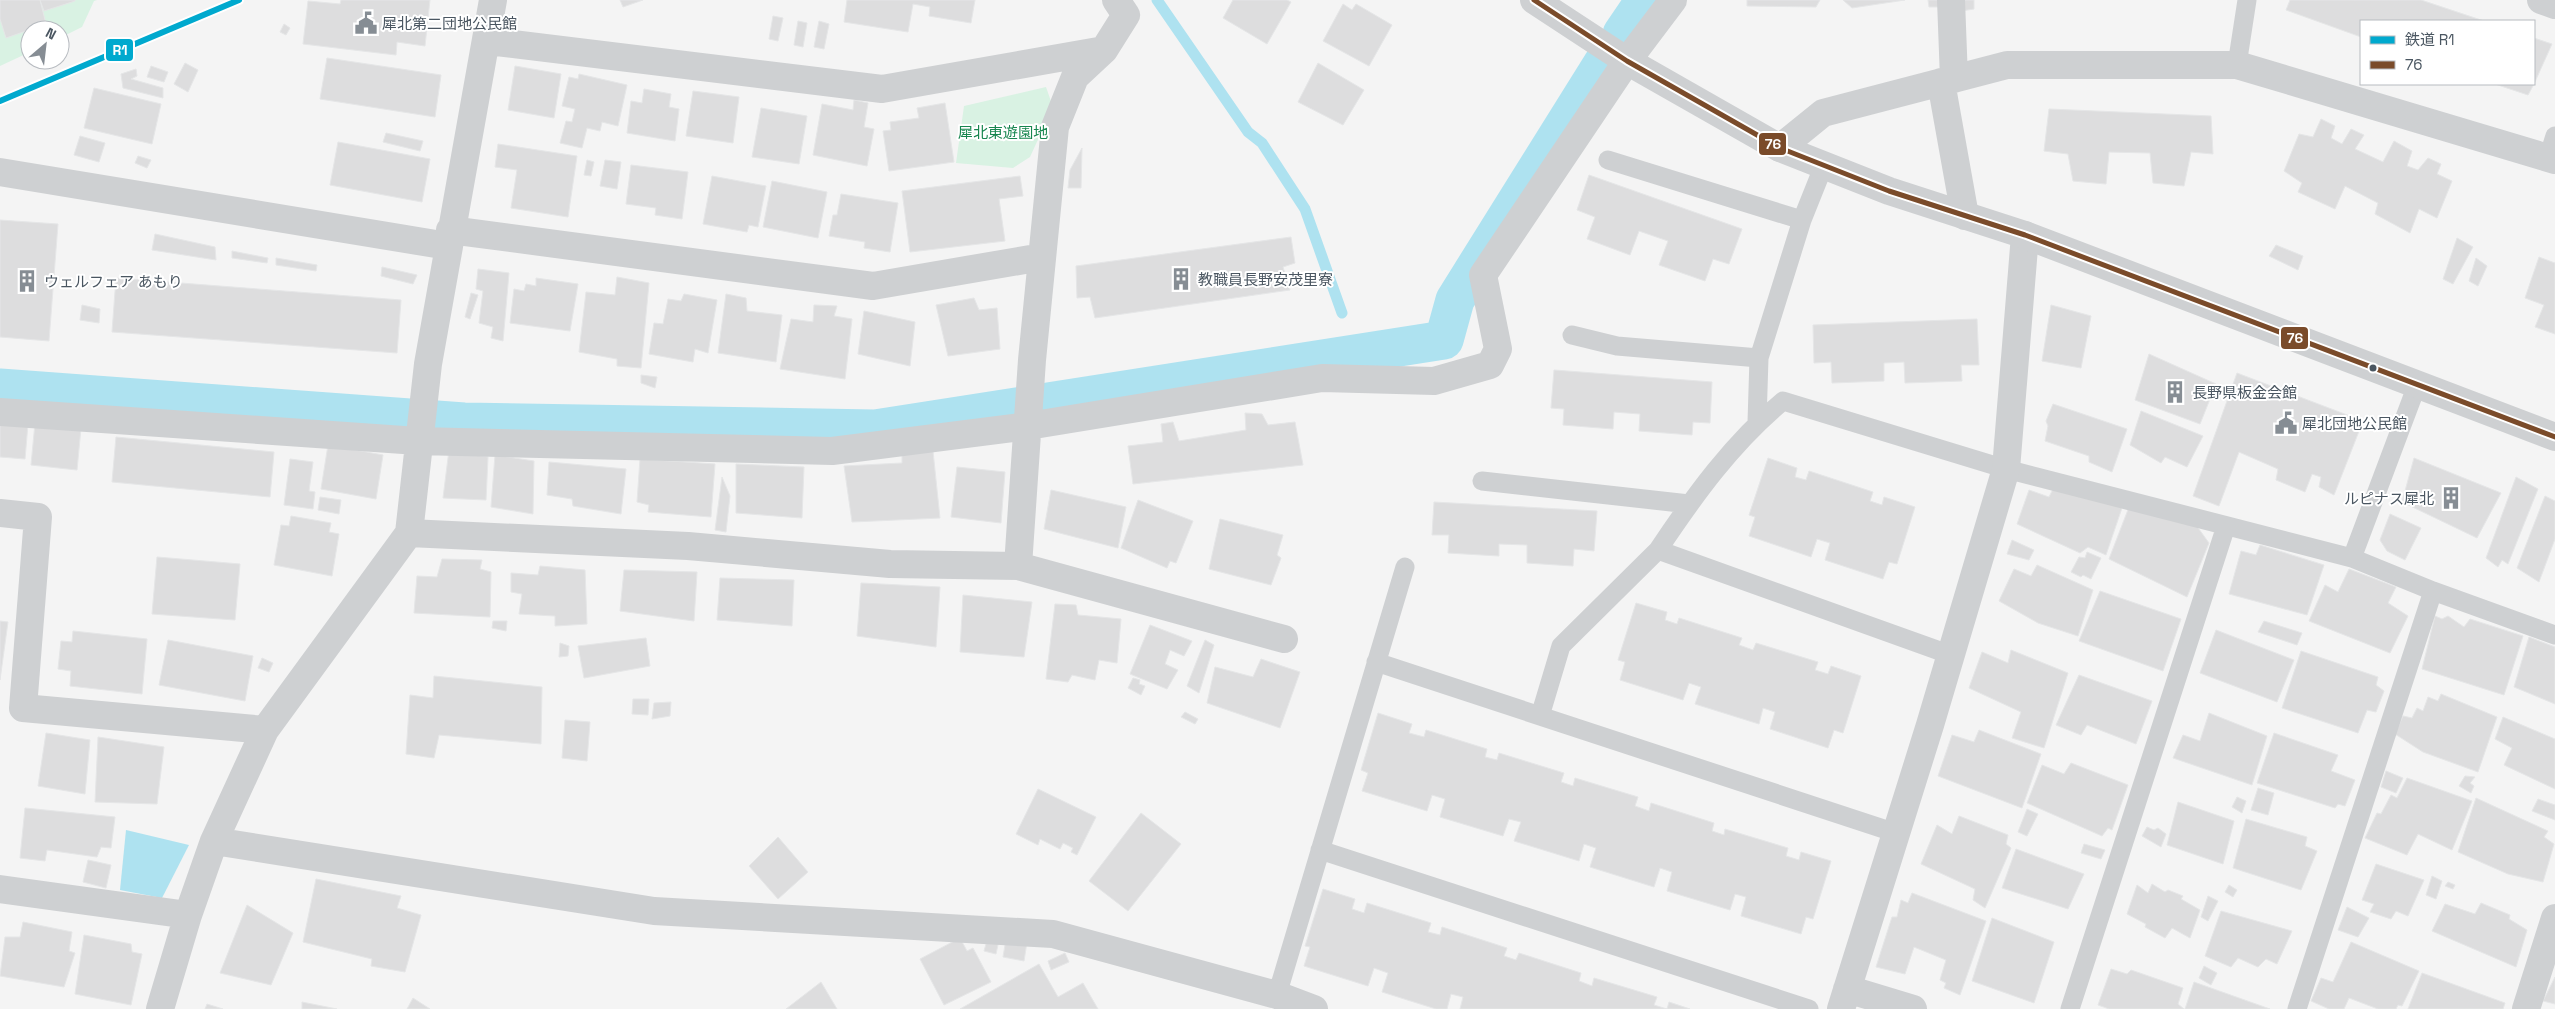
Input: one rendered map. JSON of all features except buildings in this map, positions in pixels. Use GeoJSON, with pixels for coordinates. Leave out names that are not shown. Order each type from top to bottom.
{"type":"FeatureCollection","features":[{"type":"Feature","properties":{"kind":"street"},"geometry":{"type":"LineString","coordinates":[[160,1009],[188,916],[214,841],[265,730],[409,533],[428,364],[449,238],[488,41],[493,0]]}},
{"type":"Feature","properties":{"kind":"street"},"geometry":{"type":"LineString","coordinates":[[1018,566],[1032,360],[1055,126],[1075,77],[1104,50],[1126,15],[1116,0]]}},
{"type":"Feature","properties":{"kind":"street"},"geometry":{"type":"LineString","coordinates":[[1534,0],[1627,61],[1780,148],[1889,191],[2024,235],[2555,437]]}},
{"type":"Feature","properties":{"kind":"street"},"geometry":{"type":"LineString","coordinates":[[0,412],[418,441],[832,451],[1028,426],[1322,378],[1434,381],[1490,365],[1498,349],[1483,275],[1627,61],[1673,0]]}},
{"type":"Feature","properties":{"kind":"street"},"geometry":{"type":"LineString","coordinates":[[1951,0],[1948,80],[1965,216]]}},
{"type":"Feature","properties":{"kind":"street"},"geometry":{"type":"LineString","coordinates":[[2541,0],[2555,5]]}},
{"type":"Feature","properties":{"kind":"street"},"geometry":{"type":"LineString","coordinates":[[488,41],[882,89],[1104,50]]}},
{"type":"Feature","properties":{"kind":"street"},"geometry":{"type":"LineString","coordinates":[[1780,148],[1823,113],[2007,65],[2237,65],[2553,151]]}},
{"type":"Feature","properties":{"kind":"street"},"geometry":{"type":"LineString","coordinates":[[0,172],[449,238],[873,286],[1042,257]]}},
{"type":"Feature","properties":{"kind":"street"},"geometry":{"type":"LineString","coordinates":[[1913,1009],[1844,999],[2006,469],[2024,235]]}},
{"type":"Feature","properties":{"kind":"street"},"geometry":{"type":"LineString","coordinates":[[0,513],[38,517],[23,708],[265,730]]}},
{"type":"Feature","properties":{"kind":"street"},"geometry":{"type":"LineString","coordinates":[[409,533],[688,546],[890,564],[1018,566],[1284,639]]}},
{"type":"Feature","properties":{"kind":"street"},"geometry":{"type":"LineString","coordinates":[[214,841],[654,911],[1053,934],[1277,995],[1314,1009]]}},
{"type":"Feature","properties":{"kind":"street"},"geometry":{"type":"LineString","coordinates":[[0,889],[188,916]]}},
{"type":"Feature","properties":{"kind":"street"},"geometry":{"type":"LineString","coordinates":[[2526,1009],[2555,918]]}},
{"type":"Feature","properties":{"kind":"lane"},"geometry":{"type":"LineString","coordinates":[[2237,65],[2247,0]]}},
{"type":"Feature","properties":{"kind":"lane"},"geometry":{"type":"LineString","coordinates":[[1608,160],[1802,220]]}},
{"type":"Feature","properties":{"kind":"lane"},"geometry":{"type":"LineString","coordinates":[[1757,422],[1759,358],[1802,220],[1824,165]]}},
{"type":"Feature","properties":{"kind":"lane"},"geometry":{"type":"LineString","coordinates":[[1572,335],[1617,346],[1759,358]]}},
{"type":"Feature","properties":{"kind":"lane"},"geometry":{"type":"LineString","coordinates":[[2352,558],[2417,385]]}},
{"type":"Feature","properties":{"kind":"lane"},"geometry":{"type":"LineString","coordinates":[[1540,716],[1561,646],[1658,550],[1688,504],[1757,422],[1783,401],[2006,469],[2352,558],[2433,591],[2555,636]]}},
{"type":"Feature","properties":{"kind":"lane"},"geometry":{"type":"LineString","coordinates":[[1482,481],[1688,504]]}},
{"type":"Feature","properties":{"kind":"lane"},"geometry":{"type":"LineString","coordinates":[[2070,1009],[2226,526]]}},
{"type":"Feature","properties":{"kind":"lane"},"geometry":{"type":"LineString","coordinates":[[1658,550],[1950,656]]}},
{"type":"Feature","properties":{"kind":"lane"},"geometry":{"type":"LineString","coordinates":[[1277,995],[1405,567]]}},
{"type":"Feature","properties":{"kind":"lane"},"geometry":{"type":"LineString","coordinates":[[2297,1009],[2433,591]]}},
{"type":"Feature","properties":{"kind":"lane"},"geometry":{"type":"LineString","coordinates":[[1376,662],[1896,834]]}},
{"type":"Feature","properties":{"kind":"lane"},"geometry":{"type":"LineString","coordinates":[[1320,850],[1809,1009]]}},
{"type":"Feature","properties":{"kind":"green space"},"geometry":{"type":"Polygon","coordinates":[[[0,0],[97,0],[94,1],[82,27],[70,33],[70,20],[20,20],[20,57],[0,66],[0,0]]]}},
{"type":"Feature","properties":{"kind":"green space","name":"犀北東遊園地"},"geometry":{"type":"Polygon","coordinates":[[[1046,87],[1053,107],[1030,157],[1013,168],[956,163],[964,106],[1046,87]]]}},
{"type":"Feature","properties":{"kind":"water"},"geometry":{"type":"Polygon","coordinates":[[[126,830],[189,845],[162,898],[120,890],[126,830]]]}},
{"type":"Feature","properties":{"kind":"waterway"},"geometry":{"type":"LineString","coordinates":[[1157,0],[1248,132],[1262,143],[1305,209],[1342,313]]}},
{"type":"Feature","properties":{"kind":"waterway"},"geometry":{"type":"LineString","coordinates":[[1622,34],[1645,0]]}},
{"type":"Feature","properties":{"kind":"waterway"},"geometry":{"type":"LineString","coordinates":[[0,388],[464,422],[875,429],[1444,340],[1455,300],[1603,63]]}},
{"type":"Feature","properties":{"kind":"rail line","name":"R1"},"geometry":{"type":"LineString","coordinates":[[0,101],[239,0]]}},
{"type":"Feature","properties":{"kind":"transit line","name":"76"},"geometry":{"type":"LineString","coordinates":[[1534,0],[1627,61],[1780,148],[1889,191],[2025,235],[2555,437]]}},
{"type":"Feature","properties":{"kind":"place","name":"犀北第二団地公民館"},"geometry":{"type":"Point","coordinates":[366,23]}},
{"type":"Feature","properties":{"kind":"place","name":"教職員長野安茂里寮"},"geometry":{"type":"Point","coordinates":[1181,279]}},
{"type":"Feature","properties":{"kind":"place","name":"ウェルフェア あもり"},"geometry":{"type":"Point","coordinates":[27,281]}},
{"type":"Feature","properties":{"kind":"place","name":"長野県板金会館"},"geometry":{"type":"Point","coordinates":[2175,392]}},
{"type":"Feature","properties":{"kind":"place","name":"犀北団地公民館"},"geometry":{"type":"Point","coordinates":[2286,423]}},
{"type":"Feature","properties":{"kind":"place","name":"ルピナス犀北"},"geometry":{"type":"Point","coordinates":[2451,498]}}]}
